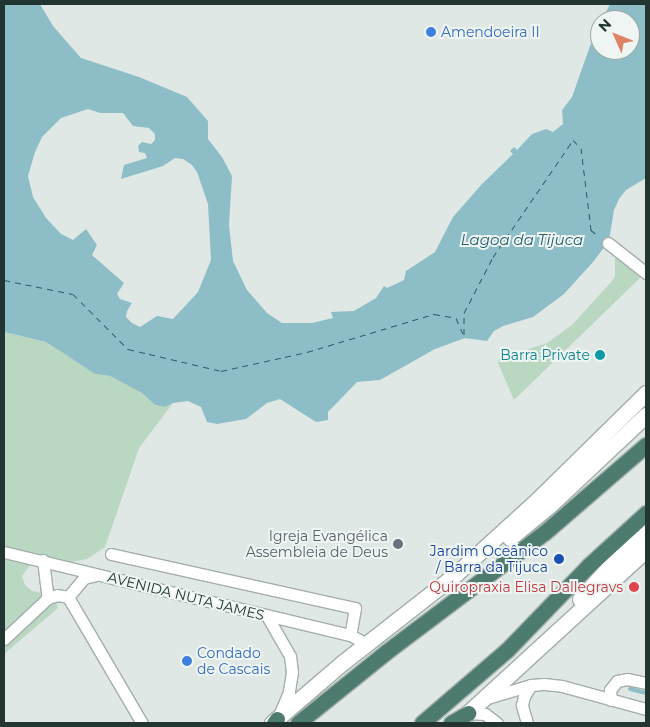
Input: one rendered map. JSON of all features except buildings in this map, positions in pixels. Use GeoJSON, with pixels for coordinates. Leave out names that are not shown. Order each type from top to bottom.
{"type":"FeatureCollection","features":[{"type":"Feature","properties":{"kind":"highway"},"geometry":{"type":"LineString","coordinates":[[298,723],[386,652],[544,533],[646,445]]}},
{"type":"Feature","properties":{"kind":"highway"},"geometry":{"type":"LineString","coordinates":[[422,723],[507,650],[588,566],[646,513]]}},
{"type":"Feature","properties":{"kind":"highway"},"geometry":{"type":"LineString","coordinates":[[451,723],[462,718]]}},
{"type":"Feature","properties":{"kind":"main road"},"geometry":{"type":"LineString","coordinates":[[274,722],[367,644],[457,573],[537,500],[646,393]]}},
{"type":"Feature","properties":{"kind":"main road"},"geometry":{"type":"LineString","coordinates":[[457,573],[494,550],[549,506],[646,415]]}},
{"type":"Feature","properties":{"kind":"main road"},"geometry":{"type":"LineString","coordinates":[[539,648],[603,573],[646,531]]}},
{"type":"Feature","properties":{"kind":"main road"},"geometry":{"type":"LineString","coordinates":[[462,718],[646,550]]}},
{"type":"Feature","properties":{"kind":"street"},"geometry":{"type":"LineString","coordinates":[[608,243],[646,273]]}},
{"type":"Feature","properties":{"kind":"street","name":"AVENIDA NUTA JAMES"},"geometry":{"type":"LineString","coordinates":[[4,552],[350,635],[367,644]]}},
{"type":"Feature","properties":{"kind":"street"},"geometry":{"type":"LineString","coordinates":[[112,554],[355,608],[350,635]]}},
{"type":"Feature","properties":{"kind":"street"},"geometry":{"type":"LineString","coordinates":[[43,560],[48,598]]}},
{"type":"Feature","properties":{"kind":"street"},"geometry":{"type":"LineString","coordinates":[[68,597],[84,578],[98,574]]}},
{"type":"Feature","properties":{"kind":"street"},"geometry":{"type":"LineString","coordinates":[[4,639],[48,598],[57,595],[68,597],[142,723]]}},
{"type":"Feature","properties":{"kind":"street"},"geometry":{"type":"LineString","coordinates":[[267,616],[290,656],[292,672],[289,692],[274,722]]}},
{"type":"Feature","properties":{"kind":"street"},"geometry":{"type":"LineString","coordinates":[[611,700],[610,690],[617,681],[627,679],[646,683]]}},
{"type":"Feature","properties":{"kind":"street"},"geometry":{"type":"LineString","coordinates":[[482,700],[531,685],[562,686],[646,710]]}},
{"type":"Feature","properties":{"kind":"street"},"geometry":{"type":"LineString","coordinates":[[527,723],[522,705],[524,696],[531,685]]}},
{"type":"Feature","properties":{"kind":"street"},"geometry":{"type":"LineString","coordinates":[[462,718],[485,714],[497,723]]}},
{"type":"Feature","properties":{"kind":"green space"},"geometry":{"type":"Polygon","coordinates":[[[617,256],[642,276],[514,400],[498,363],[499,359],[547,343],[572,325],[612,281],[615,276],[615,259],[617,256]]]}},
{"type":"Feature","properties":{"kind":"green space"},"geometry":{"type":"Polygon","coordinates":[[[4,332],[46,342],[95,374],[110,376],[142,393],[155,405],[165,407],[173,403],[139,448],[105,547],[87,559],[71,562],[48,558],[30,565],[22,576],[25,585],[32,591],[54,595],[58,608],[4,654],[4,332]]]}},
{"type":"Feature","properties":{"kind":"water","name":"Lagoa da Tijuca"},"geometry":{"type":"Polygon","coordinates":[[[4,4],[40,4],[53,26],[81,58],[139,77],[187,97],[208,121],[208,139],[222,157],[232,176],[229,225],[233,261],[247,290],[267,313],[282,323],[312,323],[333,318],[331,312],[354,311],[376,298],[384,286],[387,288],[404,280],[406,271],[435,252],[453,217],[482,184],[513,154],[510,151],[514,147],[517,150],[532,134],[546,129],[553,132],[563,124],[562,110],[572,97],[590,46],[590,60],[640,60],[640,10],[607,10],[610,4],[646,4],[646,178],[626,190],[619,199],[614,210],[609,241],[593,262],[564,294],[533,317],[503,326],[494,331],[487,341],[465,338],[435,349],[380,380],[357,382],[328,412],[328,420],[316,422],[280,399],[267,403],[246,419],[217,424],[207,422],[201,407],[188,401],[173,403],[165,407],[155,405],[142,393],[110,376],[95,374],[46,342],[4,332],[4,4]],[[88,109],[61,118],[42,137],[35,152],[28,176],[33,197],[46,218],[61,234],[73,240],[86,229],[97,245],[92,255],[124,283],[117,294],[120,299],[132,303],[126,317],[140,327],[157,316],[173,319],[198,292],[211,260],[208,204],[197,172],[192,165],[183,159],[175,158],[163,166],[121,179],[124,165],[147,158],[145,153],[139,152],[138,146],[142,142],[151,144],[155,140],[155,134],[149,128],[133,126],[123,113],[100,113],[88,109]]]}},
{"type":"Feature","properties":{"kind":"waterway"},"geometry":{"type":"LineString","coordinates":[[630,689],[646,693]]}},
{"type":"Feature","properties":{"kind":"ferry route"},"geometry":{"type":"LineString","coordinates":[[464,335],[464,313],[493,257],[573,140],[581,148],[591,230],[597,235]]}},
{"type":"Feature","properties":{"kind":"ferry route"},"geometry":{"type":"LineString","coordinates":[[4,280],[73,294],[128,349],[221,371],[307,352],[434,314],[456,318],[465,338]]}},
{"type":"Feature","properties":{"kind":"place","name":"Amendoeira II"},"geometry":{"type":"Point","coordinates":[431,32]}},
{"type":"Feature","properties":{"kind":"place","name":"Barra Private"},"geometry":{"type":"Point","coordinates":[600,355]}},
{"type":"Feature","properties":{"kind":"place","name":"Igreja Evangélica Assembleia de Deus"},"geometry":{"type":"Point","coordinates":[398,544]}},
{"type":"Feature","properties":{"kind":"place","name":"Jardim Oceânico / Barra da Tijuca"},"geometry":{"type":"Point","coordinates":[559,559]}},
{"type":"Feature","properties":{"kind":"place","name":"Quiropraxia Elisa Dallegravs"},"geometry":{"type":"Point","coordinates":[634,587]}},
{"type":"Feature","properties":{"kind":"place","name":"Condado de Cascais"},"geometry":{"type":"Point","coordinates":[187,661]}}]}
